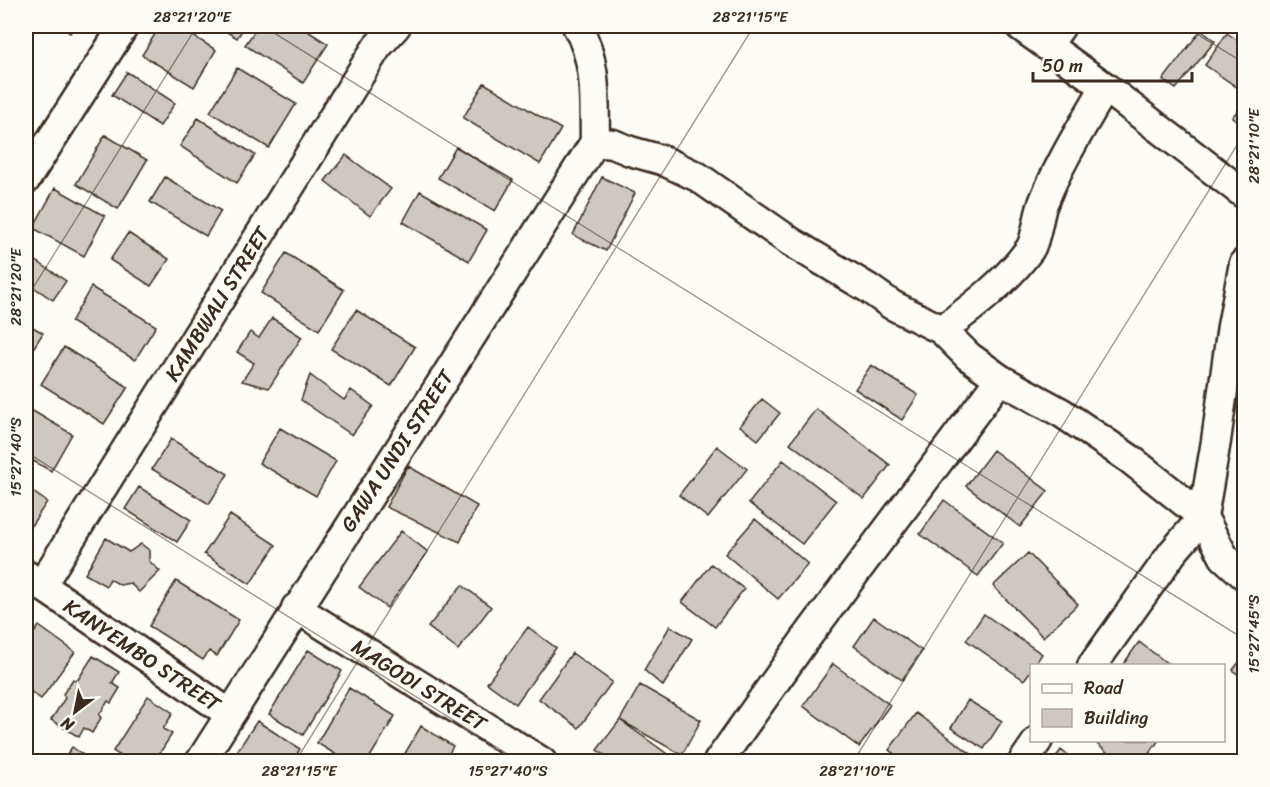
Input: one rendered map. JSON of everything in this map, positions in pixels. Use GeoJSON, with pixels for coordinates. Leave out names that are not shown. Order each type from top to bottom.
{"type":"FeatureCollection","features":[{"type":"Feature","properties":{"kind":"street"},"geometry":{"type":"LineString","coordinates":[[26,178],[124,26]]}},
{"type":"Feature","properties":{"kind":"street","name":"KAMBWALI STREET"},"geometry":{"type":"LineString","coordinates":[[33,580],[377,47],[396,26]]}},
{"type":"Feature","properties":{"kind":"street"},"geometry":{"type":"LineString","coordinates":[[577,26],[585,39],[593,69],[595,142],[613,144],[662,160],[698,177],[791,242],[892,305],[942,330],[968,356],[1000,379],[1062,413],[1130,459],[1203,517],[1224,557],[1245,575]]}},
{"type":"Feature","properties":{"kind":"street"},"geometry":{"type":"LineString","coordinates":[[1020,26],[1054,36],[1105,87],[1245,194]]}},
{"type":"Feature","properties":{"kind":"street"},"geometry":{"type":"LineString","coordinates":[[942,330],[982,300],[1032,247],[1043,203],[1053,181],[1105,87]]}},
{"type":"Feature","properties":{"kind":"street","name":"GAWA UNDI STREET"},"geometry":{"type":"LineString","coordinates":[[200,762],[595,142]]}},
{"type":"Feature","properties":{"kind":"street"},"geometry":{"type":"LineString","coordinates":[[1093,664],[1173,552],[1203,517],[1232,326],[1245,263]]}},
{"type":"Feature","properties":{"kind":"street"},"geometry":{"type":"LineString","coordinates":[[717,762],[810,632],[1000,379]]}},
{"type":"Feature","properties":{"kind":"street","name":"KANYEMBO STREET"},"geometry":{"type":"LineString","coordinates":[[33,580],[230,714]]}},
{"type":"Feature","properties":{"kind":"street","name":"MAGODI STREET"},"geometry":{"type":"LineString","coordinates":[[296,608],[542,762]]}},
{"type":"Feature","properties":{"kind":"street"},"geometry":{"type":"LineString","coordinates":[[1023,762],[1037,742]]}},
{"type":"Feature","properties":{"kind":"building"},"geometry":{"type":"Polygon","coordinates":[[[59,26],[75,26],[70,33],[59,26]]]}},
{"type":"Feature","properties":{"kind":"building"},"geometry":{"type":"Polygon","coordinates":[[[160,26],[177,26],[216,50],[194,87],[142,55],[160,26]]]}},
{"type":"Feature","properties":{"kind":"building"},"geometry":{"type":"Polygon","coordinates":[[[217,26],[245,26],[237,38],[217,26]]]}},
{"type":"Feature","properties":{"kind":"building"},"geometry":{"type":"Polygon","coordinates":[[[258,26],[300,26],[328,44],[303,83],[245,45],[258,26]]]}},
{"type":"Feature","properties":{"kind":"building"},"geometry":{"type":"Polygon","coordinates":[[[1201,30],[1215,41],[1176,89],[1163,80],[1201,30]]]}},
{"type":"Feature","properties":{"kind":"building"},"geometry":{"type":"Polygon","coordinates":[[[1227,33],[1244,45],[1244,92],[1205,65],[1227,33]]]}},
{"type":"Feature","properties":{"kind":"building"},"geometry":{"type":"Polygon","coordinates":[[[237,68],[296,104],[269,148],[210,112],[237,68]]]}},
{"type":"Feature","properties":{"kind":"building"},"geometry":{"type":"Polygon","coordinates":[[[127,72],[175,103],[160,126],[112,95],[127,72]]]}},
{"type":"Feature","properties":{"kind":"building"},"geometry":{"type":"Polygon","coordinates":[[[484,83],[561,129],[540,164],[463,118],[484,83]]]}},
{"type":"Feature","properties":{"kind":"building"},"geometry":{"type":"Polygon","coordinates":[[[1244,104],[1244,127],[1232,117],[1244,104]]]}},
{"type":"Feature","properties":{"kind":"building"},"geometry":{"type":"Polygon","coordinates":[[[198,118],[255,155],[237,183],[180,146],[198,118]]]}},
{"type":"Feature","properties":{"kind":"building"},"geometry":{"type":"Polygon","coordinates":[[[105,135],[147,160],[118,209],[76,184],[105,135]]]}},
{"type":"Feature","properties":{"kind":"building"},"geometry":{"type":"Polygon","coordinates":[[[456,147],[513,180],[495,211],[438,178],[456,147]]]}},
{"type":"Feature","properties":{"kind":"building"},"geometry":{"type":"Polygon","coordinates":[[[346,155],[391,189],[370,216],[325,181],[346,155]]]}},
{"type":"Feature","properties":{"kind":"building"},"geometry":{"type":"Polygon","coordinates":[[[165,177],[221,211],[206,236],[150,202],[165,177]]]}},
{"type":"Feature","properties":{"kind":"building"},"geometry":{"type":"Polygon","coordinates":[[[602,177],[635,193],[606,251],[573,235],[602,177]]]}},
{"type":"Feature","properties":{"kind":"building"},"geometry":{"type":"Polygon","coordinates":[[[55,188],[105,216],[84,256],[33,228],[55,188]]]}},
{"type":"Feature","properties":{"kind":"building"},"geometry":{"type":"Polygon","coordinates":[[[420,191],[487,230],[469,261],[403,222],[420,191]]]}},
{"type":"Feature","properties":{"kind":"building"},"geometry":{"type":"Polygon","coordinates":[[[128,233],[169,259],[151,286],[110,260],[128,233]]]}},
{"type":"Feature","properties":{"kind":"building"},"geometry":{"type":"Polygon","coordinates":[[[286,253],[344,290],[319,330],[261,293],[286,253]]]}},
{"type":"Feature","properties":{"kind":"building"},"geometry":{"type":"Polygon","coordinates":[[[26,254],[66,281],[53,300],[26,282],[26,254]]]}},
{"type":"Feature","properties":{"kind":"building"},"geometry":{"type":"Polygon","coordinates":[[[91,287],[156,326],[135,360],[71,322],[91,287]]]}},
{"type":"Feature","properties":{"kind":"building"},"geometry":{"type":"Polygon","coordinates":[[[356,310],[415,347],[391,386],[331,349],[356,310]]]}},
{"type":"Feature","properties":{"kind":"building"},"geometry":{"type":"Polygon","coordinates":[[[272,318],[302,337],[269,388],[242,381],[254,363],[237,352],[250,332],[259,338],[272,318]]]}},
{"type":"Feature","properties":{"kind":"building"},"geometry":{"type":"Polygon","coordinates":[[[26,323],[43,333],[26,360],[26,323]]]}},
{"type":"Feature","properties":{"kind":"building"},"geometry":{"type":"Polygon","coordinates":[[[64,347],[128,387],[104,424],[41,384],[64,347]]]}},
{"type":"Feature","properties":{"kind":"building"},"geometry":{"type":"Polygon","coordinates":[[[871,365],[918,395],[902,420],[855,389],[871,365]]]}},
{"type":"Feature","properties":{"kind":"building"},"geometry":{"type":"Polygon","coordinates":[[[310,375],[344,400],[351,390],[373,406],[352,435],[301,400],[310,375]]]}},
{"type":"Feature","properties":{"kind":"building"},"geometry":{"type":"Polygon","coordinates":[[[762,399],[780,413],[758,440],[740,426],[762,399]]]}},
{"type":"Feature","properties":{"kind":"building"},"geometry":{"type":"Polygon","coordinates":[[[26,407],[72,434],[51,471],[26,457],[26,407]]]}},
{"type":"Feature","properties":{"kind":"building"},"geometry":{"type":"Polygon","coordinates":[[[816,409],[890,465],[864,499],[790,443],[816,409]]]}},
{"type":"Feature","properties":{"kind":"building"},"geometry":{"type":"Polygon","coordinates":[[[280,428],[336,461],[316,496],[259,463],[280,428]]]}},
{"type":"Feature","properties":{"kind":"building"},"geometry":{"type":"Polygon","coordinates":[[[171,439],[228,474],[209,504],[152,469],[171,439]]]}},
{"type":"Feature","properties":{"kind":"building"},"geometry":{"type":"Polygon","coordinates":[[[717,446],[747,469],[708,518],[679,495],[717,446]]]}},
{"type":"Feature","properties":{"kind":"building"},"geometry":{"type":"Polygon","coordinates":[[[993,450],[1048,491],[1020,527],[966,486],[993,450]]]}},
{"type":"Feature","properties":{"kind":"building"},"geometry":{"type":"Polygon","coordinates":[[[783,460],[836,501],[802,544],[749,503],[783,460]]]}},
{"type":"Feature","properties":{"kind":"building"},"geometry":{"type":"Polygon","coordinates":[[[408,466],[477,506],[460,542],[386,507],[408,466]]]}},
{"type":"Feature","properties":{"kind":"building"},"geometry":{"type":"Polygon","coordinates":[[[26,487],[47,502],[27,532],[26,531],[26,487]]]}},
{"type":"Feature","properties":{"kind":"building"},"geometry":{"type":"Polygon","coordinates":[[[139,487],[191,520],[177,542],[125,509],[139,487]]]}},
{"type":"Feature","properties":{"kind":"building"},"geometry":{"type":"Polygon","coordinates":[[[944,500],[1003,543],[978,576],[920,534],[944,500]]]}},
{"type":"Feature","properties":{"kind":"building"},"geometry":{"type":"Polygon","coordinates":[[[230,515],[276,545],[250,584],[204,554],[230,515]]]}},
{"type":"Feature","properties":{"kind":"building"},"geometry":{"type":"Polygon","coordinates":[[[755,519],[808,564],[778,599],[725,554],[755,519]]]}},
{"type":"Feature","properties":{"kind":"building"},"geometry":{"type":"Polygon","coordinates":[[[401,531],[428,552],[387,608],[359,587],[401,531]]]}},
{"type":"Feature","properties":{"kind":"building"},"geometry":{"type":"Polygon","coordinates":[[[106,538],[129,552],[141,544],[149,550],[149,561],[160,571],[139,592],[130,583],[120,585],[110,579],[106,586],[85,574],[106,538]]]}},
{"type":"Feature","properties":{"kind":"building"},"geometry":{"type":"Polygon","coordinates":[[[1028,553],[1078,604],[1043,637],[993,586],[1028,553]]]}},
{"type":"Feature","properties":{"kind":"building"},"geometry":{"type":"Polygon","coordinates":[[[711,564],[744,589],[715,627],[682,602],[711,564]]]}},
{"type":"Feature","properties":{"kind":"building"},"geometry":{"type":"Polygon","coordinates":[[[176,581],[239,620],[217,656],[209,651],[203,660],[149,626],[176,581]]]}},
{"type":"Feature","properties":{"kind":"building"},"geometry":{"type":"Polygon","coordinates":[[[462,585],[491,607],[458,650],[428,627],[462,585]]]}},
{"type":"Feature","properties":{"kind":"building"},"geometry":{"type":"Polygon","coordinates":[[[984,614],[1042,654],[1035,664],[1030,664],[1030,672],[1024,680],[966,640],[984,614]]]}},
{"type":"Feature","properties":{"kind":"building"},"geometry":{"type":"Polygon","coordinates":[[[874,617],[922,651],[902,680],[854,646],[874,617]]]}},
{"type":"Feature","properties":{"kind":"building"},"geometry":{"type":"Polygon","coordinates":[[[39,626],[75,652],[41,699],[26,688],[26,644],[39,626]]]}},
{"type":"Feature","properties":{"kind":"building"},"geometry":{"type":"Polygon","coordinates":[[[670,626],[692,639],[663,686],[644,670],[670,626]]]}},
{"type":"Feature","properties":{"kind":"building"},"geometry":{"type":"Polygon","coordinates":[[[528,627],[556,648],[516,704],[487,683],[528,627]]]}},
{"type":"Feature","properties":{"kind":"building"},"geometry":{"type":"Polygon","coordinates":[[[1139,642],[1168,664],[1123,664],[1139,642]]]}},
{"type":"Feature","properties":{"kind":"building"},"geometry":{"type":"Polygon","coordinates":[[[308,650],[342,671],[303,735],[269,714],[308,650]]]}},
{"type":"Feature","properties":{"kind":"building"},"geometry":{"type":"Polygon","coordinates":[[[572,653],[612,682],[579,728],[539,699],[572,653]]]}},
{"type":"Feature","properties":{"kind":"building"},"geometry":{"type":"Polygon","coordinates":[[[93,656],[119,672],[112,683],[120,688],[111,703],[108,701],[99,715],[101,718],[92,733],[84,728],[79,737],[51,720],[65,698],[63,694],[73,679],[77,681],[93,656]]]}},
{"type":"Feature","properties":{"kind":"building"},"geometry":{"type":"Polygon","coordinates":[[[1244,656],[1244,680],[1233,670],[1244,656]]]}},
{"type":"Feature","properties":{"kind":"building"},"geometry":{"type":"Polygon","coordinates":[[[833,664],[890,705],[859,747],[803,706],[833,664]]]}},
{"type":"Feature","properties":{"kind":"building"},"geometry":{"type":"Polygon","coordinates":[[[640,685],[701,720],[682,755],[620,720],[640,685]]]}},
{"type":"Feature","properties":{"kind":"building"},"geometry":{"type":"Polygon","coordinates":[[[349,688],[395,716],[367,762],[348,762],[317,743],[349,688]]]}},
{"type":"Feature","properties":{"kind":"building"},"geometry":{"type":"Polygon","coordinates":[[[148,696],[173,713],[163,729],[172,734],[154,762],[129,762],[113,751],[148,696]]]}},
{"type":"Feature","properties":{"kind":"building"},"geometry":{"type":"Polygon","coordinates":[[[968,700],[1002,721],[984,749],[951,728],[968,700]]]}},
{"type":"Feature","properties":{"kind":"building"},"geometry":{"type":"Polygon","coordinates":[[[916,713],[978,759],[976,762],[905,762],[889,750],[916,713]]]}},
{"type":"Feature","properties":{"kind":"building"},"geometry":{"type":"Polygon","coordinates":[[[620,720],[673,758],[671,762],[615,762],[597,750],[620,720]]]}},
{"type":"Feature","properties":{"kind":"building"},"geometry":{"type":"Polygon","coordinates":[[[257,721],[300,749],[292,762],[282,757],[279,762],[230,762],[257,721]]]}},
{"type":"Feature","properties":{"kind":"building"},"geometry":{"type":"Polygon","coordinates":[[[421,726],[453,746],[444,762],[400,762],[421,726]]]}},
{"type":"Feature","properties":{"kind":"building"},"geometry":{"type":"Polygon","coordinates":[[[1094,742],[1158,742],[1143,762],[1119,762],[1094,742]]]}},
{"type":"Feature","properties":{"kind":"building"},"geometry":{"type":"Polygon","coordinates":[[[72,747],[86,757],[83,762],[62,762],[72,747]]]}},
{"type":"Feature","properties":{"kind":"building"},"geometry":{"type":"Polygon","coordinates":[[[1061,750],[1076,762],[1052,762],[1061,750]]]}}]}
